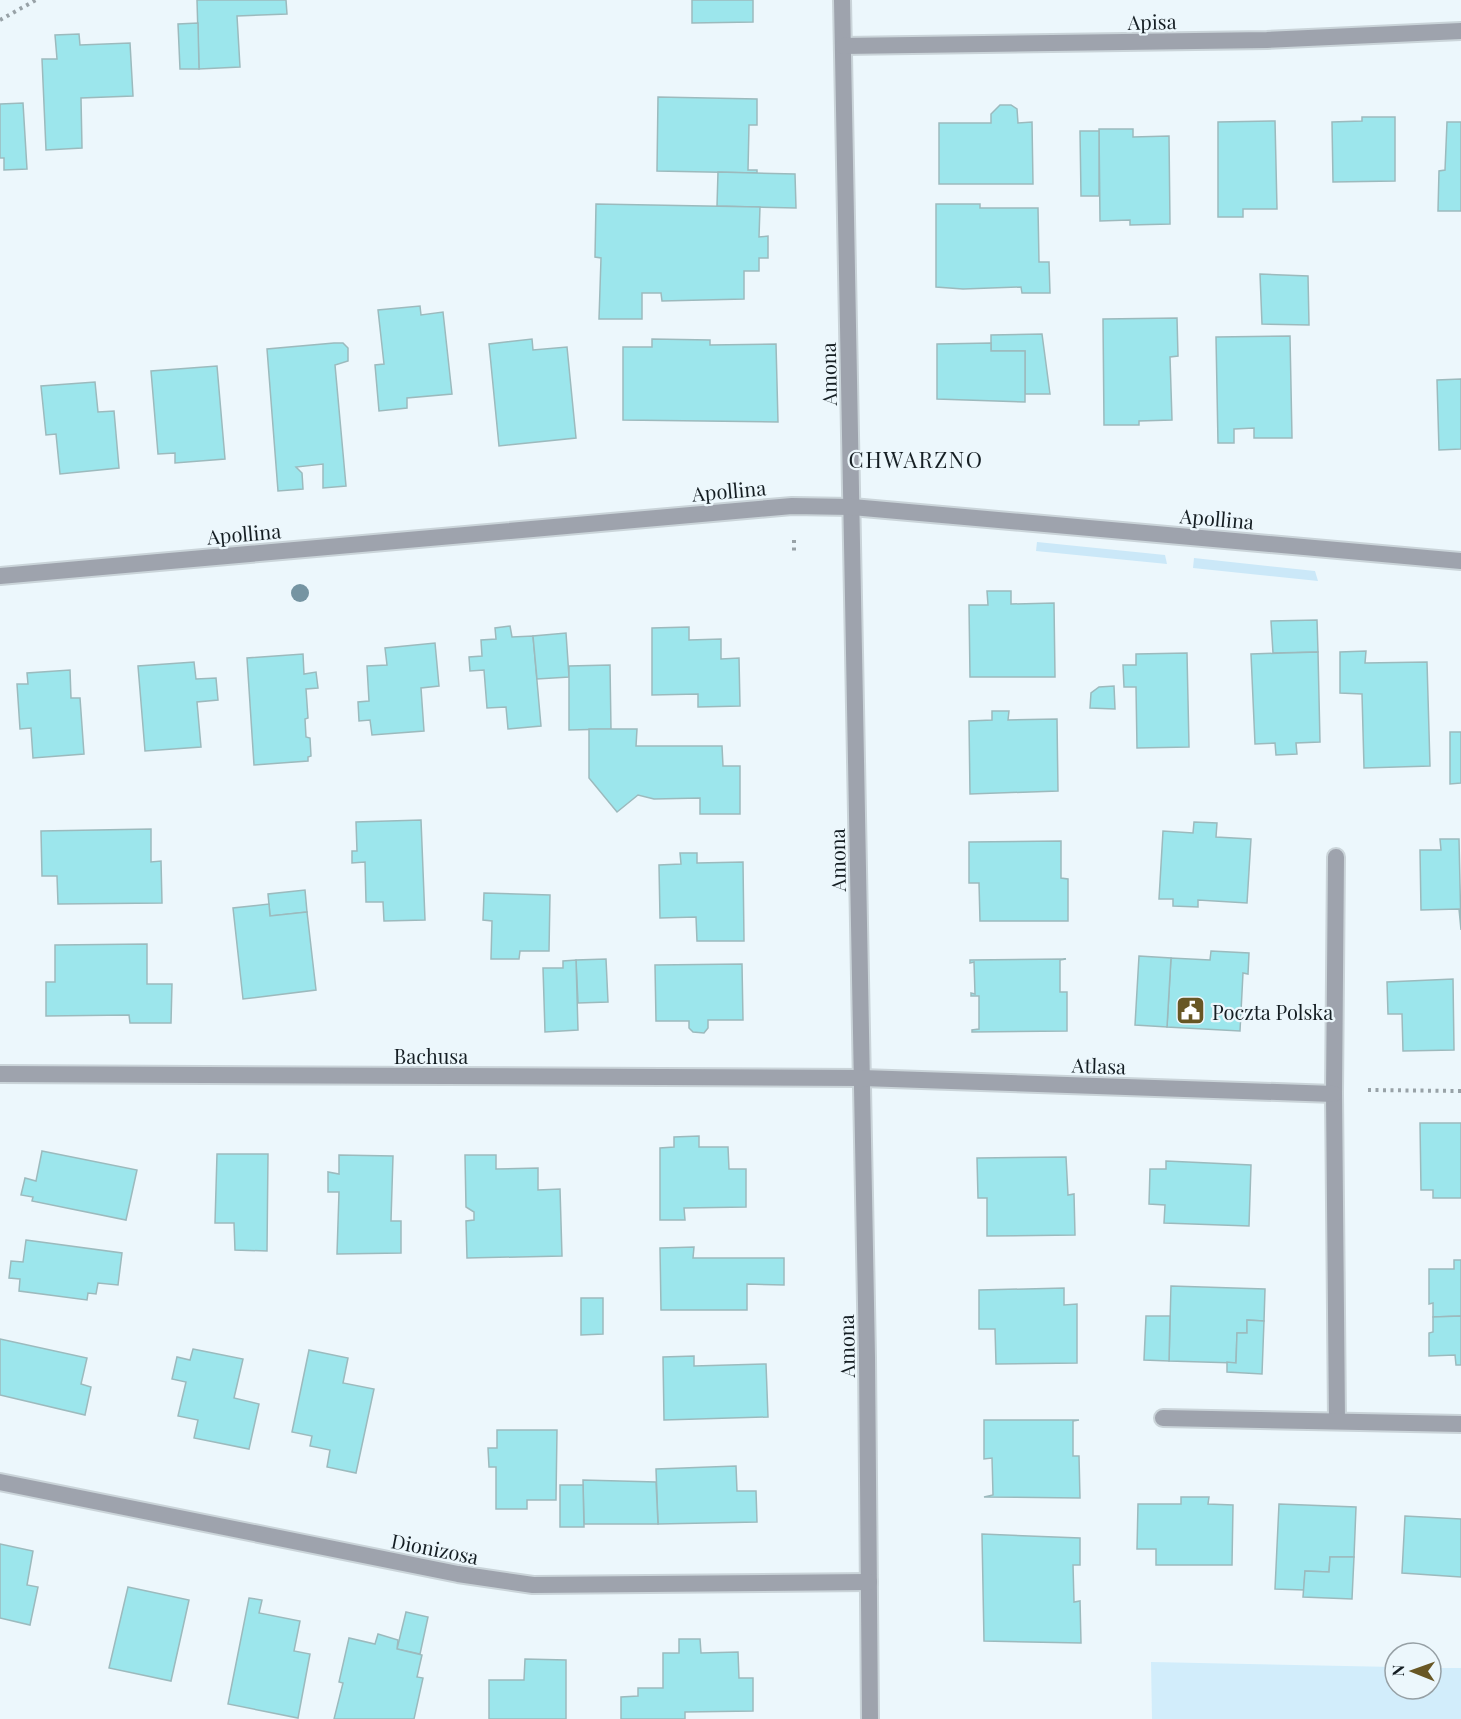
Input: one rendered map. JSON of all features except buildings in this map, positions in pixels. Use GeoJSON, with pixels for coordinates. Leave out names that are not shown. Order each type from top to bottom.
{"type":"FeatureCollection","features":[{"type":"Feature","properties":{"kind":"street","name":"Amona"},"geometry":{"type":"LineString","coordinates":[[842,0],[862,1078],[870,1719]]}},
{"type":"Feature","properties":{"kind":"street","name":"Apisa"},"geometry":{"type":"LineString","coordinates":[[843,46],[1267,40],[1461,31]]}},
{"type":"Feature","properties":{"kind":"street","name":"Apollina"},"geometry":{"type":"LineString","coordinates":[[0,576],[780,507],[852,507],[1461,561]]}},
{"type":"Feature","properties":{"kind":"street"},"geometry":{"type":"LineString","coordinates":[[1336,857],[1334,1094],[1337,1421]]}},
{"type":"Feature","properties":{"kind":"street","name":"Bachusa"},"geometry":{"type":"LineString","coordinates":[[0,1074],[862,1078]]}},
{"type":"Feature","properties":{"kind":"street","name":"Atlasa"},"geometry":{"type":"LineString","coordinates":[[862,1078],[1334,1094]]}},
{"type":"Feature","properties":{"kind":"street"},"geometry":{"type":"LineString","coordinates":[[1163,1418],[1461,1424]]}},
{"type":"Feature","properties":{"kind":"street","name":"Dionizosa"},"geometry":{"type":"LineString","coordinates":[[0,1482],[458,1574],[533,1585],[869,1582]]}},
{"type":"Feature","properties":{"kind":"path"},"geometry":{"type":"LineString","coordinates":[[0,20],[36,0]]}},
{"type":"Feature","properties":{"kind":"path"},"geometry":{"type":"LineString","coordinates":[[1334,1094],[1371,1090],[1461,1091]]}},
{"type":"Feature","properties":{"kind":"shaded area"},"geometry":{"type":"Polygon","coordinates":[[[1037,542],[1165,555],[1167,564],[1036,551],[1037,542]]]}},
{"type":"Feature","properties":{"kind":"shaded area"},"geometry":{"type":"Polygon","coordinates":[[[1194,558],[1315,571],[1318,581],[1193,568],[1194,558]]]}},
{"type":"Feature","properties":{"kind":"shaded area"},"geometry":{"type":"Polygon","coordinates":[[[1151,1662],[1383,1667],[1383,1701],[1443,1701],[1443,1668],[1461,1668],[1461,1719],[1152,1719],[1151,1662]]]}},
{"type":"Feature","properties":{"kind":"place","name":"Poczta Polska"},"geometry":{"type":"Point","coordinates":[1191,1011]}},
{"type":"Feature","properties":{"kind":"district","name":"CHWARZNO"},"geometry":{"type":"Point","coordinates":[916,459]}}]}
